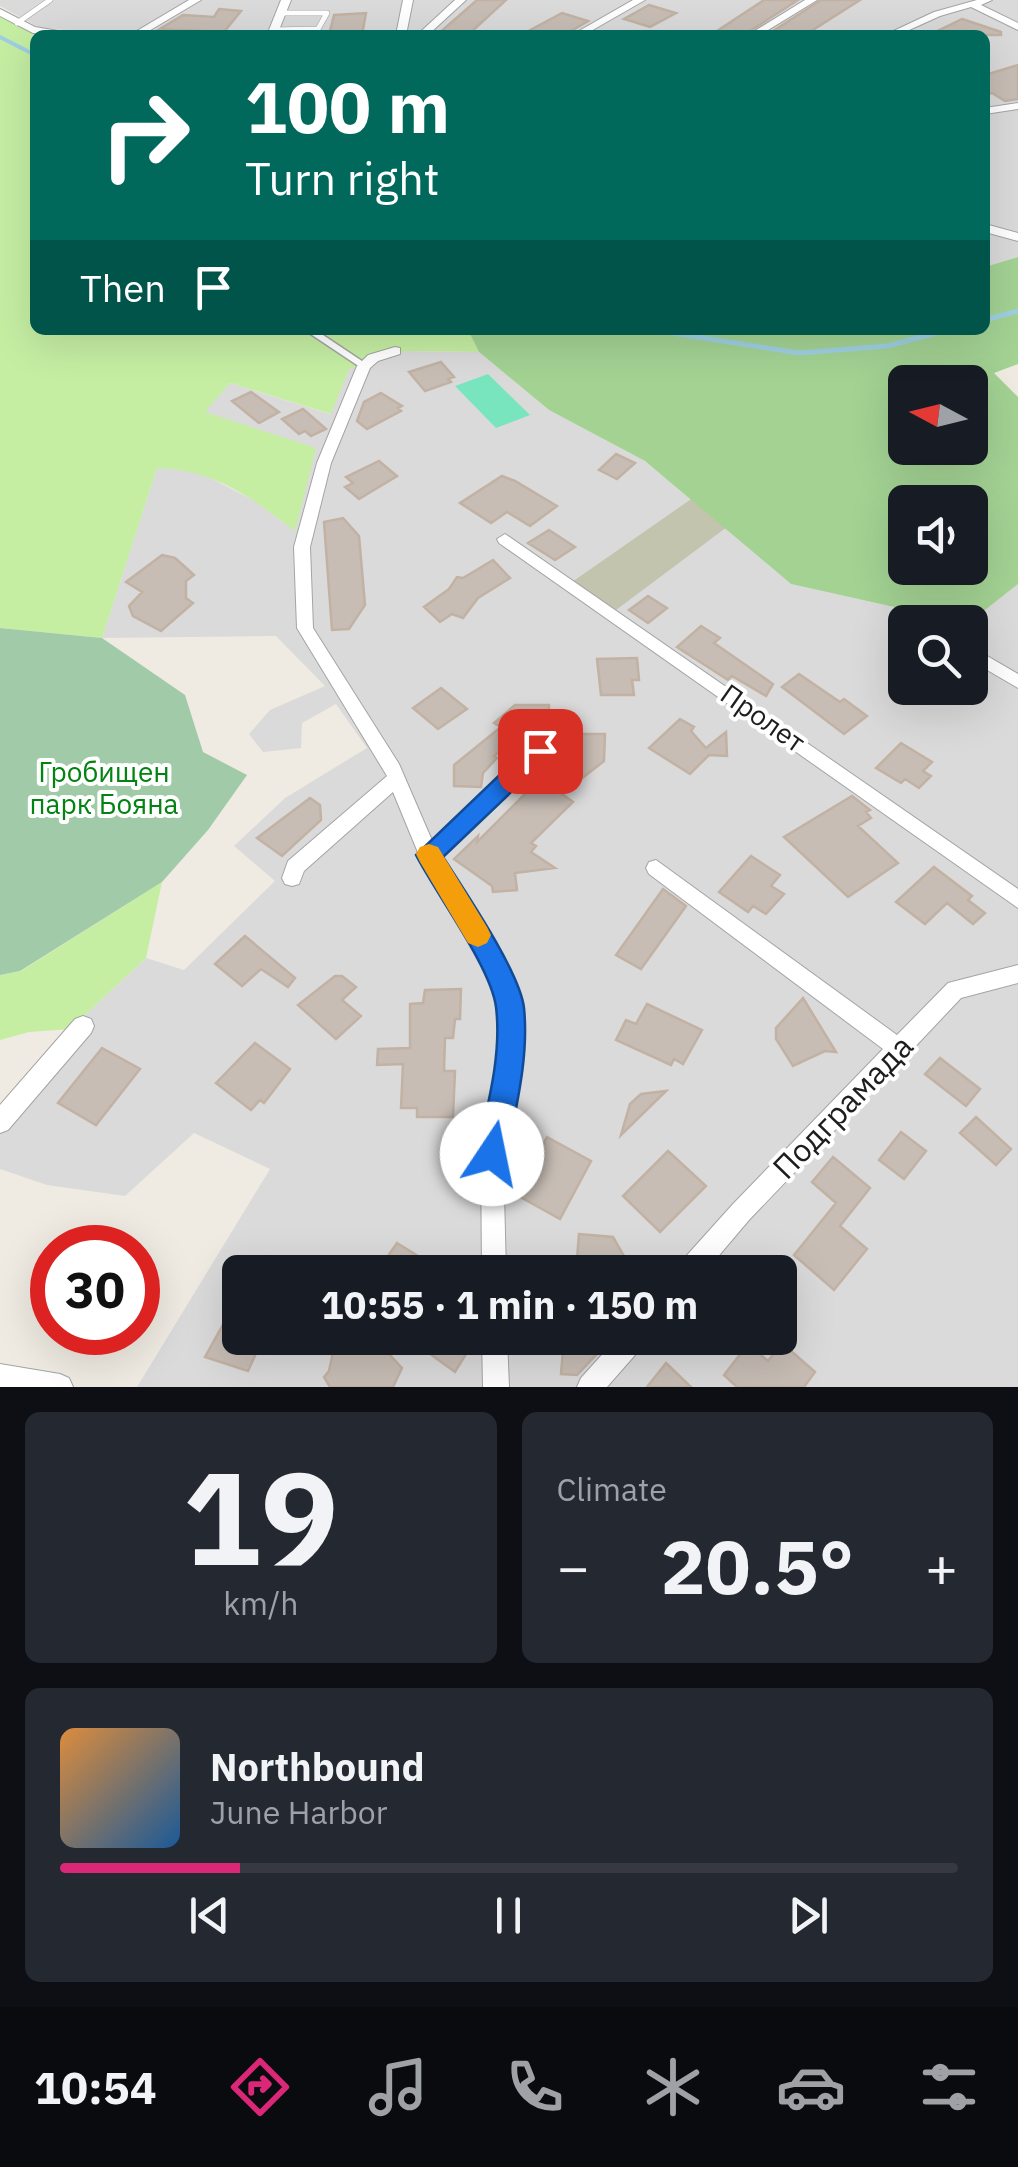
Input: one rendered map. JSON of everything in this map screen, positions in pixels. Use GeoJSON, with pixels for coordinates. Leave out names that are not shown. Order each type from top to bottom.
{"type":"FeatureCollection","features":[{"type":"Feature","properties":{"kind":"street"},"geometry":{"type":"LineString","coordinates":[[274,30],[286,0]]}},
{"type":"Feature","properties":{"kind":"street"},"geometry":{"type":"LineString","coordinates":[[401,30],[408,0]]}},
{"type":"Feature","properties":{"kind":"street"},"geometry":{"type":"LineString","coordinates":[[428,30],[461,0]]}},
{"type":"Feature","properties":{"kind":"street"},"geometry":{"type":"LineString","coordinates":[[586,30],[640,0]]}},
{"type":"Feature","properties":{"kind":"street"},"geometry":{"type":"LineString","coordinates":[[761,30],[812,0]]}},
{"type":"Feature","properties":{"kind":"street"},"geometry":{"type":"LineString","coordinates":[[901,30],[937,14],[988,0]]}},
{"type":"Feature","properties":{"kind":"street"},"geometry":{"type":"LineString","coordinates":[[144,30],[193,1]]}},
{"type":"Feature","properties":{"kind":"street"},"geometry":{"type":"LineString","coordinates":[[972,4],[1018,27]]}},
{"type":"Feature","properties":{"kind":"street"},"geometry":{"type":"LineString","coordinates":[[0,12],[39,30]]}},
{"type":"Feature","properties":{"kind":"street"},"geometry":{"type":"LineString","coordinates":[[990,109],[1018,106]]}},
{"type":"Feature","properties":{"kind":"street"},"geometry":{"type":"LineString","coordinates":[[990,229],[1018,237]]}},
{"type":"Feature","properties":{"kind":"street"},"geometry":{"type":"LineString","coordinates":[[395,351],[373,358],[364,366],[324,464],[302,547],[305,628],[397,778],[428,855],[480,940],[510,1004],[509,1066],[492,1154],[494,1255]]}},
{"type":"Feature","properties":{"kind":"street","name":"Пролет"},"geometry":{"type":"LineString","coordinates":[[506,539],[1018,900]]}},
{"type":"Feature","properties":{"kind":"street"},"geometry":{"type":"LineString","coordinates":[[988,663],[1018,682]]}},
{"type":"Feature","properties":{"kind":"street"},"geometry":{"type":"LineString","coordinates":[[292,878],[295,867],[397,778]]}},
{"type":"Feature","properties":{"kind":"street"},"geometry":{"type":"LineString","coordinates":[[656,868],[901,1050]]}},
{"type":"Feature","properties":{"kind":"street","name":"Подграмада"},"geometry":{"type":"LineString","coordinates":[[703,1255],[955,990],[1018,974]]}},
{"type":"Feature","properties":{"kind":"street"},"geometry":{"type":"LineString","coordinates":[[0,1122],[83,1026]]}},
{"type":"Feature","properties":{"kind":"street"},"geometry":{"type":"LineString","coordinates":[[495,1355],[496,1387]]}},
{"type":"Feature","properties":{"kind":"street"},"geometry":{"type":"LineString","coordinates":[[590,1387],[618,1355]]}},
{"type":"Feature","properties":{"kind":"street"},"geometry":{"type":"LineString","coordinates":[[0,1377],[59,1387]]}},
{"type":"Feature","properties":{"kind":"lane"},"geometry":{"type":"LineString","coordinates":[[17,23],[50,0]]}},
{"type":"Feature","properties":{"kind":"lane"},"geometry":{"type":"LineString","coordinates":[[281,13],[328,13],[319,30]]}},
{"type":"Feature","properties":{"kind":"lane"},"geometry":{"type":"LineString","coordinates":[[315,335],[364,366]]}},
{"type":"Feature","properties":{"kind":"lane"},"geometry":{"type":"LineString","coordinates":[[428,855],[540,751]]}},
{"type":"Feature","properties":{"kind":"shaded area"},"geometry":{"type":"Polygon","coordinates":[[[0,0],[1018,0],[1018,257],[990,265],[990,30],[65,30],[40,28],[0,6],[0,0]]]}},
{"type":"Feature","properties":{"kind":"shaded area"},"geometry":{"type":"Polygon","coordinates":[[[407,351],[479,352],[549,410],[645,461],[791,584],[888,606],[888,705],[988,705],[988,608],[1018,584],[1018,1387],[137,1387],[270,1169],[194,1133],[125,1196],[47,1185],[0,1169],[0,1112],[70,1029],[146,958],[184,970],[275,881],[234,846],[285,798],[367,748],[336,704],[302,723],[301,748],[263,752],[249,734],[270,710],[325,686],[276,636],[102,638],[157,468],[193,469],[255,501],[294,530],[204,412],[230,383],[330,414],[349,369],[407,351]]]}},
{"type":"Feature","properties":{"kind":"shaded area"},"geometry":{"type":"Polygon","coordinates":[[[697,495],[739,518],[616,610],[572,582],[697,495]]]}},
{"type":"Feature","properties":{"kind":"green space"},"geometry":{"type":"Polygon","coordinates":[[[0,12],[44,30],[30,30],[30,335],[470,335],[479,352],[407,351],[349,369],[331,414],[230,383],[205,412],[316,448],[295,531],[230,487],[197,474],[157,468],[102,638],[0,628],[0,12]]]}},
{"type":"Feature","properties":{"kind":"green space"},"geometry":{"type":"Polygon","coordinates":[[[1018,257],[1018,364],[994,373],[1018,397],[1018,584],[988,608],[888,606],[791,584],[645,461],[549,410],[479,352],[470,335],[990,335],[990,265],[1018,257]]]}},
{"type":"Feature","properties":{"kind":"green space"},"geometry":{"type":"Polygon","coordinates":[[[488,374],[530,415],[496,428],[455,386],[488,374]]]}},
{"type":"Feature","properties":{"kind":"green space","name":"Гробищен парк Бояна"},"geometry":{"type":"Polygon","coordinates":[[[0,628],[102,638],[185,695],[203,752],[247,775],[208,830],[162,882],[20,971],[0,975],[0,628]]]}},
{"type":"Feature","properties":{"kind":"green space"},"geometry":{"type":"Polygon","coordinates":[[[162,882],[146,958],[70,1029],[29,1032],[0,1040],[0,975],[21,971],[162,882]]]}},
{"type":"Feature","properties":{"kind":"building"},"geometry":{"type":"Polygon","coordinates":[[[477,0],[506,0],[473,30],[443,30],[477,0]]]}},
{"type":"Feature","properties":{"kind":"building"},"geometry":{"type":"Polygon","coordinates":[[[764,0],[798,0],[752,30],[719,30],[764,0]]]}},
{"type":"Feature","properties":{"kind":"building"},"geometry":{"type":"Polygon","coordinates":[[[821,0],[860,0],[813,30],[775,30],[821,0]]]}},
{"type":"Feature","properties":{"kind":"building"},"geometry":{"type":"Polygon","coordinates":[[[649,5],[676,13],[650,27],[624,19],[649,5]]]}},
{"type":"Feature","properties":{"kind":"building"},"geometry":{"type":"Polygon","coordinates":[[[219,9],[241,11],[226,30],[160,29],[183,15],[214,17],[219,9]]]}},
{"type":"Feature","properties":{"kind":"building"},"geometry":{"type":"Polygon","coordinates":[[[366,13],[363,30],[330,30],[334,15],[366,13]]]}},
{"type":"Feature","properties":{"kind":"building"},"geometry":{"type":"Polygon","coordinates":[[[562,13],[588,21],[573,30],[530,30],[562,13]]]}},
{"type":"Feature","properties":{"kind":"building"},"geometry":{"type":"Polygon","coordinates":[[[962,19],[1001,32],[1001,35],[990,35],[990,30],[939,30],[962,19]]]}},
{"type":"Feature","properties":{"kind":"building"},"geometry":{"type":"Polygon","coordinates":[[[1018,65],[1018,99],[1005,101],[990,94],[990,73],[1018,65]]]}},
{"type":"Feature","properties":{"kind":"building"},"geometry":{"type":"Polygon","coordinates":[[[441,362],[454,377],[448,379],[451,382],[425,391],[409,372],[441,362]]]}},
{"type":"Feature","properties":{"kind":"building"},"geometry":{"type":"Polygon","coordinates":[[[251,392],[279,412],[259,423],[232,401],[251,392]]]}},
{"type":"Feature","properties":{"kind":"building"},"geometry":{"type":"Polygon","coordinates":[[[381,393],[402,406],[398,408],[401,411],[367,429],[357,421],[364,402],[381,393]]]}},
{"type":"Feature","properties":{"kind":"building"},"geometry":{"type":"Polygon","coordinates":[[[303,409],[326,429],[311,436],[305,431],[299,434],[282,419],[303,409]]]}},
{"type":"Feature","properties":{"kind":"building"},"geometry":{"type":"Polygon","coordinates":[[[616,454],[635,463],[617,479],[599,470],[616,454]]]}},
{"type":"Feature","properties":{"kind":"building"},"geometry":{"type":"Polygon","coordinates":[[[379,461],[397,476],[359,499],[345,487],[353,483],[346,477],[379,461]]]}},
{"type":"Feature","properties":{"kind":"building"},"geometry":{"type":"Polygon","coordinates":[[[502,476],[557,506],[530,526],[507,512],[491,523],[460,503],[502,476]]]}},
{"type":"Feature","properties":{"kind":"building"},"geometry":{"type":"Polygon","coordinates":[[[343,518],[359,536],[365,605],[349,629],[332,630],[324,522],[343,518]]]}},
{"type":"Feature","properties":{"kind":"building"},"geometry":{"type":"Polygon","coordinates":[[[549,530],[575,547],[555,560],[528,543],[549,530]]]}},
{"type":"Feature","properties":{"kind":"building"},"geometry":{"type":"Polygon","coordinates":[[[162,555],[175,558],[194,575],[186,581],[186,598],[193,603],[161,631],[133,616],[129,606],[142,592],[126,582],[162,555]]]}},
{"type":"Feature","properties":{"kind":"building"},"geometry":{"type":"Polygon","coordinates":[[[493,560],[510,578],[478,598],[463,618],[452,614],[440,622],[424,607],[449,589],[457,577],[463,578],[493,560]]]}},
{"type":"Feature","properties":{"kind":"building"},"geometry":{"type":"Polygon","coordinates":[[[648,596],[667,608],[648,623],[629,610],[648,596]]]}},
{"type":"Feature","properties":{"kind":"building"},"geometry":{"type":"Polygon","coordinates":[[[701,626],[720,638],[714,643],[773,684],[766,696],[732,676],[728,680],[677,647],[701,626]]]}},
{"type":"Feature","properties":{"kind":"building"},"geometry":{"type":"Polygon","coordinates":[[[637,658],[639,680],[632,680],[634,695],[601,695],[597,659],[637,658]]]}},
{"type":"Feature","properties":{"kind":"building"},"geometry":{"type":"Polygon","coordinates":[[[799,674],[867,716],[844,734],[782,687],[799,674]]]}},
{"type":"Feature","properties":{"kind":"building"},"geometry":{"type":"Polygon","coordinates":[[[441,688],[467,709],[438,729],[413,708],[441,688]]]}},
{"type":"Feature","properties":{"kind":"building"},"geometry":{"type":"Polygon","coordinates":[[[515,705],[549,705],[548,724],[530,724],[494,756],[497,758],[483,773],[481,787],[454,786],[454,765],[501,727],[494,723],[515,705]]]}},
{"type":"Feature","properties":{"kind":"building"},"geometry":{"type":"Polygon","coordinates":[[[680,719],[694,727],[691,731],[706,748],[726,732],[727,756],[709,755],[690,774],[649,748],[680,719]]]}},
{"type":"Feature","properties":{"kind":"building"},"geometry":{"type":"Polygon","coordinates":[[[571,734],[605,734],[604,761],[562,794],[573,802],[531,843],[536,846],[531,852],[555,868],[515,873],[517,890],[493,892],[492,886],[454,859],[478,836],[477,842],[531,788],[535,791],[562,765],[572,752],[571,734]]]}},
{"type":"Feature","properties":{"kind":"building"},"geometry":{"type":"Polygon","coordinates":[[[901,743],[932,762],[923,771],[931,776],[919,788],[905,779],[901,783],[876,768],[901,743]]]}},
{"type":"Feature","properties":{"kind":"building"},"geometry":{"type":"Polygon","coordinates":[[[852,796],[870,810],[866,812],[871,818],[858,826],[898,863],[848,897],[784,837],[852,796]]]}},
{"type":"Feature","properties":{"kind":"building"},"geometry":{"type":"Polygon","coordinates":[[[310,798],[320,805],[321,820],[282,856],[257,838],[310,798]]]}},
{"type":"Feature","properties":{"kind":"building"},"geometry":{"type":"Polygon","coordinates":[[[751,856],[780,875],[771,886],[784,894],[766,914],[753,906],[748,912],[719,892],[751,856]]]}},
{"type":"Feature","properties":{"kind":"building"},"geometry":{"type":"Polygon","coordinates":[[[934,867],[972,896],[968,900],[985,913],[973,924],[947,903],[925,924],[896,902],[934,867]]]}},
{"type":"Feature","properties":{"kind":"building"},"geometry":{"type":"Polygon","coordinates":[[[663,889],[686,906],[641,969],[616,955],[663,889]]]}},
{"type":"Feature","properties":{"kind":"building"},"geometry":{"type":"Polygon","coordinates":[[[245,936],[295,978],[288,987],[261,969],[242,986],[215,964],[245,936]]]}},
{"type":"Feature","properties":{"kind":"building"},"geometry":{"type":"Polygon","coordinates":[[[335,976],[342,976],[356,987],[342,1000],[361,1016],[336,1039],[298,1005],[335,976]]]}},
{"type":"Feature","properties":{"kind":"building"},"geometry":{"type":"Polygon","coordinates":[[[461,989],[460,1019],[455,1019],[453,1038],[445,1038],[444,1071],[455,1071],[453,1117],[417,1117],[417,1108],[401,1108],[403,1064],[377,1065],[378,1049],[410,1048],[410,1004],[423,1003],[425,990],[461,989]]]}},
{"type":"Feature","properties":{"kind":"building"},"geometry":{"type":"Polygon","coordinates":[[[803,998],[836,1052],[825,1051],[793,1066],[776,1039],[776,1028],[803,998]]]}},
{"type":"Feature","properties":{"kind":"building"},"geometry":{"type":"Polygon","coordinates":[[[647,1004],[702,1030],[683,1064],[674,1059],[671,1065],[616,1040],[626,1020],[636,1024],[647,1004]]]}},
{"type":"Feature","properties":{"kind":"building"},"geometry":{"type":"Polygon","coordinates":[[[255,1043],[290,1069],[264,1103],[260,1100],[251,1110],[216,1083],[255,1043]]]}},
{"type":"Feature","properties":{"kind":"building"},"geometry":{"type":"Polygon","coordinates":[[[102,1048],[140,1069],[96,1125],[58,1103],[102,1048]]]}},
{"type":"Feature","properties":{"kind":"building"},"geometry":{"type":"Polygon","coordinates":[[[940,1058],[980,1089],[966,1106],[925,1074],[940,1058]]]}},
{"type":"Feature","properties":{"kind":"building"},"geometry":{"type":"Polygon","coordinates":[[[666,1091],[621,1135],[630,1104],[641,1094],[666,1091]]]}},
{"type":"Feature","properties":{"kind":"building"},"geometry":{"type":"Polygon","coordinates":[[[976,1117],[1011,1149],[996,1165],[960,1133],[976,1117]]]}},
{"type":"Feature","properties":{"kind":"building"},"geometry":{"type":"Polygon","coordinates":[[[901,1132],[926,1151],[904,1179],[879,1160],[901,1132]]]}},
{"type":"Feature","properties":{"kind":"building"},"geometry":{"type":"Polygon","coordinates":[[[547,1137],[591,1161],[560,1219],[515,1194],[525,1177],[510,1169],[525,1144],[539,1152],[547,1137]]]}},
{"type":"Feature","properties":{"kind":"building"},"geometry":{"type":"Polygon","coordinates":[[[668,1151],[706,1186],[660,1232],[623,1196],[668,1151]]]}},
{"type":"Feature","properties":{"kind":"building"},"geometry":{"type":"Polygon","coordinates":[[[833,1157],[870,1188],[840,1226],[867,1249],[834,1290],[794,1255],[836,1203],[812,1182],[833,1157]]]}},
{"type":"Feature","properties":{"kind":"building"},"geometry":{"type":"Polygon","coordinates":[[[579,1234],[613,1237],[623,1255],[577,1255],[579,1234]]]}},
{"type":"Feature","properties":{"kind":"building"},"geometry":{"type":"Polygon","coordinates":[[[397,1243],[416,1255],[389,1255],[397,1243]]]}},
{"type":"Feature","properties":{"kind":"building"},"geometry":{"type":"Polygon","coordinates":[[[222,1326],[222,1355],[255,1355],[248,1371],[205,1357],[222,1326]]]}},
{"type":"Feature","properties":{"kind":"building"},"geometry":{"type":"Polygon","coordinates":[[[332,1355],[390,1355],[402,1368],[393,1387],[330,1387],[324,1377],[332,1355]]]}},
{"type":"Feature","properties":{"kind":"building"},"geometry":{"type":"Polygon","coordinates":[[[432,1355],[466,1355],[455,1372],[432,1355]]]}},
{"type":"Feature","properties":{"kind":"building"},"geometry":{"type":"Polygon","coordinates":[[[563,1355],[596,1355],[577,1375],[561,1374],[563,1355]]]}},
{"type":"Feature","properties":{"kind":"building"},"geometry":{"type":"Polygon","coordinates":[[[739,1355],[761,1355],[768,1361],[773,1355],[796,1355],[815,1372],[804,1387],[737,1387],[724,1375],[739,1355]]]}},
{"type":"Feature","properties":{"kind":"building"},"geometry":{"type":"Polygon","coordinates":[[[666,1363],[691,1387],[647,1387],[666,1363]]]}},
{"type":"Feature","properties":{"kind":"waterway"},"geometry":{"type":"LineString","coordinates":[[0,37],[30,52]]}},
{"type":"Feature","properties":{"kind":"waterway"},"geometry":{"type":"LineString","coordinates":[[990,319],[1018,311]]}},
{"type":"Feature","properties":{"kind":"waterway"},"geometry":{"type":"LineString","coordinates":[[685,335],[799,353],[887,346],[929,335]]}},
{"type":"Feature","properties":{"kind":"slow traffic"},"geometry":{"type":"LineString","coordinates":[[429,854],[478,935]]}},
{"type":"Feature","properties":{"kind":"route"},"geometry":{"type":"LineString","coordinates":[[492,1154],[509,1066],[510,1004],[480,940],[428,855],[540,751]]}}]}
